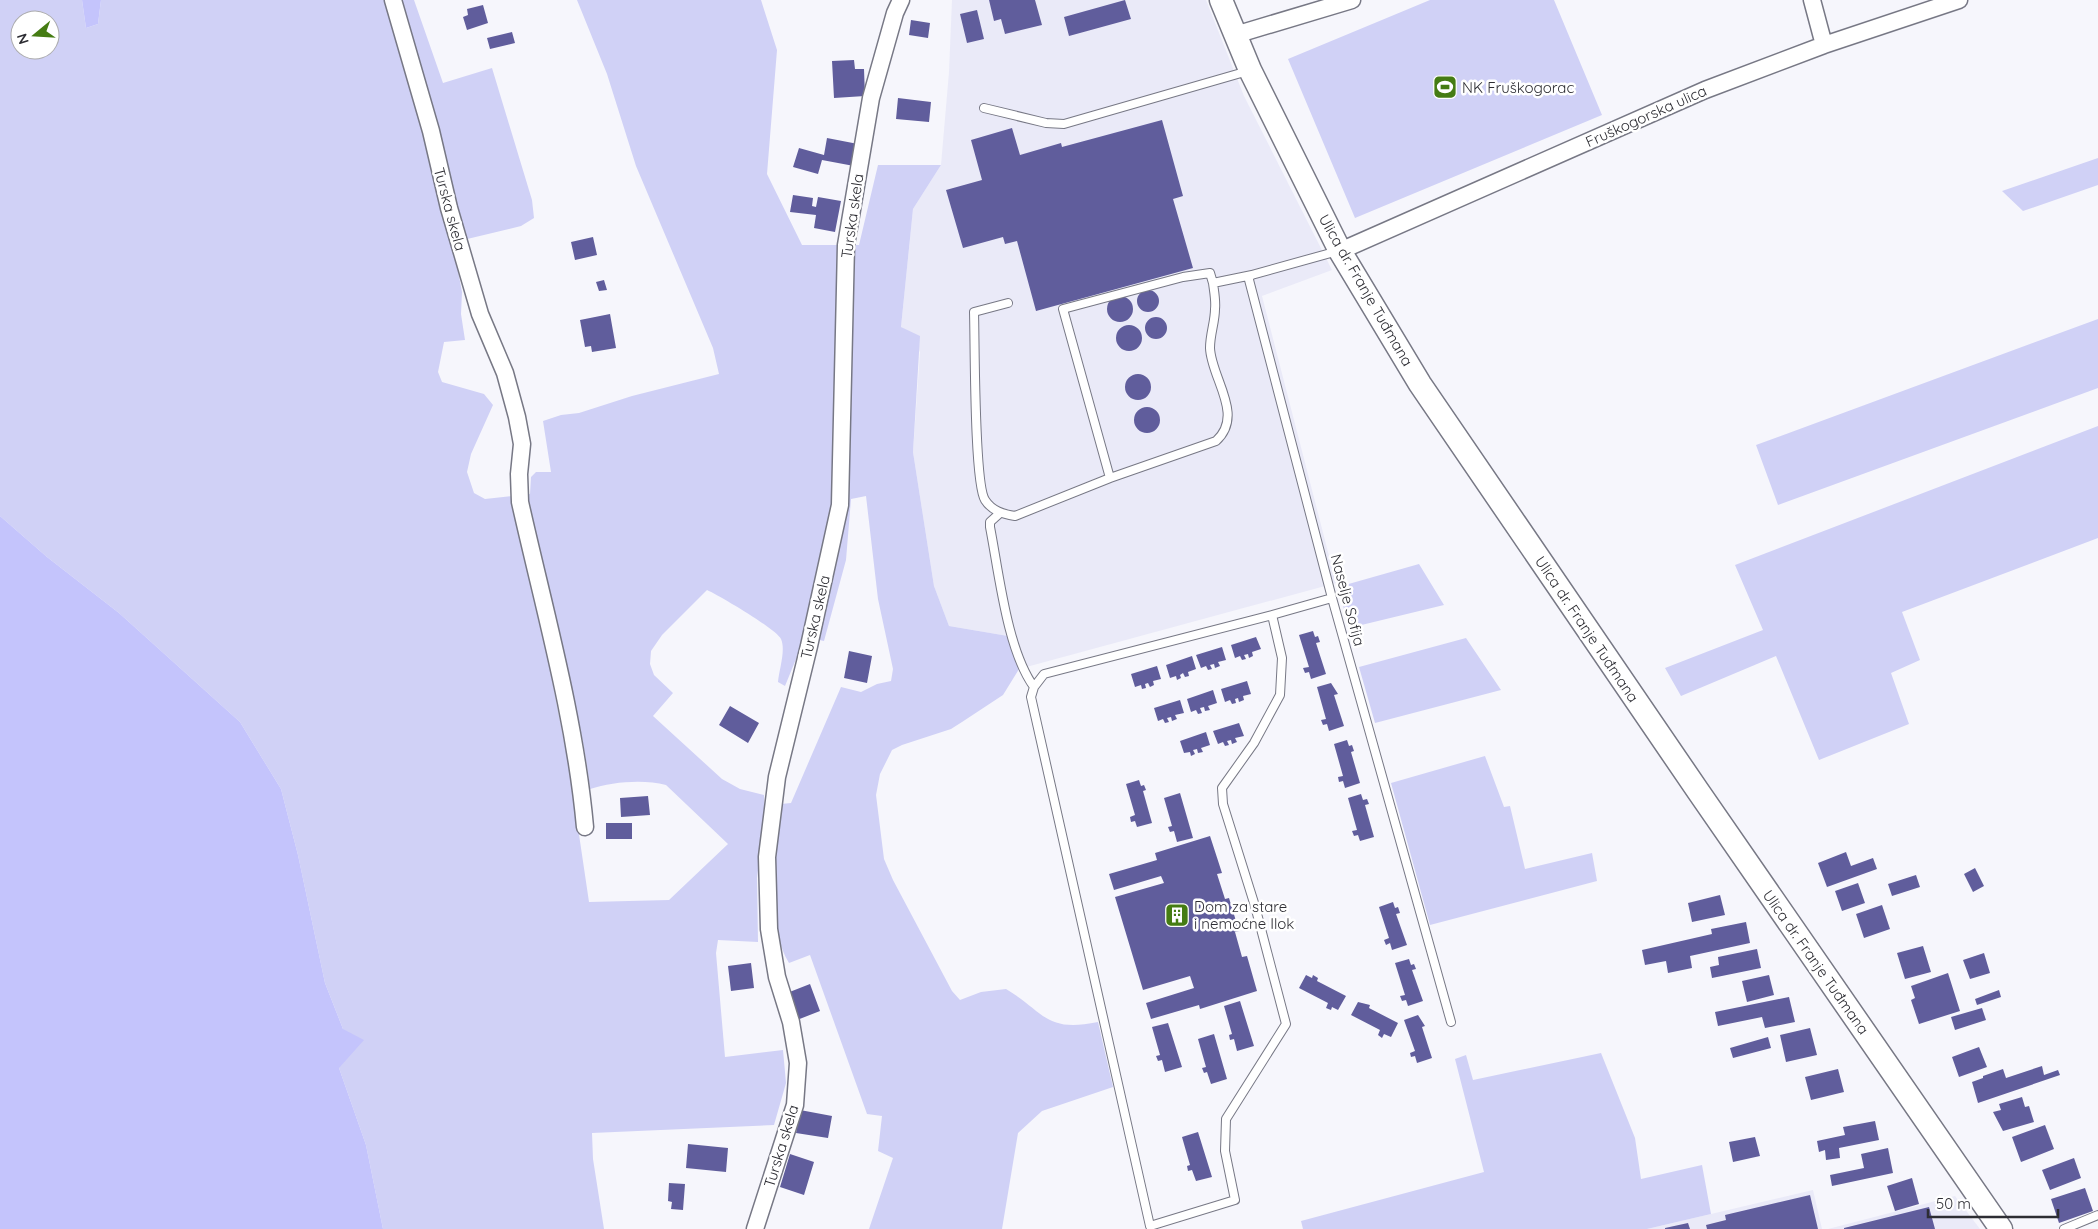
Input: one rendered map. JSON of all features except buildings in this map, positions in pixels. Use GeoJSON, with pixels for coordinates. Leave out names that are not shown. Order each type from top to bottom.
{"type":"FeatureCollection","features":[{"type":"Feature","properties":{"kind":"main road","name":"Ulica dr. Franje Tuđmana"},"geometry":{"type":"LineString","coordinates":[[1222,0],[1250,70],[1340,251],[1425,391],[2001,1229]]}},
{"type":"Feature","properties":{"kind":"street","name":"Turska skela"},"geometry":{"type":"LineString","coordinates":[[393,0],[431,131],[451,217],[480,314],[505,373],[517,417],[522,444],[518,474],[520,502],[564,696],[581,789],[585,827]]}},
{"type":"Feature","properties":{"kind":"street","name":"Turska skela"},"geometry":{"type":"LineString","coordinates":[[755,1229],[795,1105],[798,1063],[791,1022],[777,977],[769,929],[767,857],[777,777],[809,646],[840,505],[846,245],[871,98],[895,13],[901,0]]}},
{"type":"Feature","properties":{"kind":"street"},"geometry":{"type":"LineString","coordinates":[[1235,35],[1352,0]]}},
{"type":"Feature","properties":{"kind":"street"},"geometry":{"type":"LineString","coordinates":[[1812,0],[1824,45]]}},
{"type":"Feature","properties":{"kind":"street","name":"Fruškogorska ulica"},"geometry":{"type":"LineString","coordinates":[[1340,251],[1705,90],[1824,45],[1959,0]]}},
{"type":"Feature","properties":{"kind":"lane"},"geometry":{"type":"LineString","coordinates":[[984,108],[1046,123],[1064,124],[1250,70]]}},
{"type":"Feature","properties":{"kind":"lane"},"geometry":{"type":"LineString","coordinates":[[1213,283],[1254,275],[1340,251]]}},
{"type":"Feature","properties":{"kind":"lane"},"geometry":{"type":"LineString","coordinates":[[1008,302],[974,312],[979,472],[985,500],[1000,513],[1015,516],[1110,478],[1216,441],[1224,434],[1228,410],[1210,350],[1210,332],[1215,310],[1213,283],[1210,273],[1183,277],[1063,310],[1110,478]]}},
{"type":"Feature","properties":{"kind":"lane","name":"Naselje Sofija"},"geometry":{"type":"LineString","coordinates":[[1254,275],[1248,276],[1332,598],[1451,1022]]}},
{"type":"Feature","properties":{"kind":"lane"},"geometry":{"type":"LineString","coordinates":[[1000,513],[990,522],[990,527],[1011,630],[1024,674],[1034,687]]}},
{"type":"Feature","properties":{"kind":"lane"},"geometry":{"type":"LineString","coordinates":[[1272,615],[1282,658],[1280,695],[1254,743],[1222,788],[1223,804],[1255,906],[1286,1024],[1226,1119],[1225,1151],[1235,1200],[1150,1226],[1031,697],[1034,687],[1044,674],[1332,598]]}},
{"type":"Feature","properties":{"kind":"lane"},"geometry":{"type":"LineString","coordinates":[[2064,1229],[2098,1215]]}},
{"type":"Feature","properties":{"kind":"shaded area"},"geometry":{"type":"Polygon","coordinates":[[[0,0],[82,0],[86,28],[98,24],[101,0],[414,0],[443,83],[492,68],[532,200],[534,218],[521,226],[463,240],[455,255],[462,292],[461,314],[465,340],[444,342],[438,372],[442,382],[484,394],[493,405],[471,454],[467,472],[474,493],[485,499],[530,494],[531,477],[536,472],[551,472],[543,421],[561,415],[579,413],[632,396],[719,374],[713,348],[636,166],[607,74],[577,0],[761,0],[777,50],[767,174],[802,245],[859,245],[878,165],[941,165],[913,209],[901,327],[920,336],[913,452],[934,586],[949,626],[1008,636],[1019,669],[1003,695],[962,722],[951,729],[892,750],[880,774],[876,795],[884,859],[893,880],[952,991],[960,1000],[981,992],[1006,989],[1047,1018],[1056,1022],[1067,1025],[1080,1025],[1098,1022],[1113,1087],[1042,1111],[1018,1133],[1002,1229],[869,1229],[893,1158],[878,1151],[882,1116],[867,1114],[810,955],[789,963],[781,947],[777,928],[774,885],[781,804],[791,803],[841,687],[861,692],[877,684],[891,681],[893,669],[878,599],[866,496],[851,499],[846,560],[824,641],[805,637],[785,686],[778,682],[783,654],[781,639],[777,634],[707,590],[662,635],[651,651],[650,664],[654,675],[673,693],[653,716],[722,779],[740,789],[764,795],[765,816],[757,878],[758,942],[718,940],[716,953],[725,1057],[783,1050],[786,1083],[774,1125],[592,1133],[593,1159],[604,1229],[383,1229],[366,1145],[339,1068],[343,1029],[325,983],[298,855],[281,789],[240,722],[119,613],[47,557],[0,516],[0,0]],[[521,522],[569,767],[589,902],[669,900],[728,844],[666,785],[648,782],[628,782],[590,789],[579,721],[552,621],[521,522]]]}},
{"type":"Feature","properties":{"kind":"shaded area"},"geometry":{"type":"Polygon","coordinates":[[[82,0],[101,0],[98,24],[86,28],[82,0]]]}},
{"type":"Feature","properties":{"kind":"shaded area"},"geometry":{"type":"Polygon","coordinates":[[[952,0],[1206,0],[1244,96],[1332,270],[1262,296],[1336,583],[1019,669],[1008,636],[949,626],[934,586],[913,452],[920,352],[911,333],[901,327],[913,209],[941,165],[949,72],[952,0]]]}},
{"type":"Feature","properties":{"kind":"shaded area","name":"NK Fruškogorac"},"geometry":{"type":"Polygon","coordinates":[[[1430,0],[1554,0],[1602,115],[1355,218],[1288,59],[1430,0]]]}},
{"type":"Feature","properties":{"kind":"shaded area"},"geometry":{"type":"Polygon","coordinates":[[[2098,158],[2098,185],[2023,211],[2002,191],[2098,158]]]}},
{"type":"Feature","properties":{"kind":"shaded area"},"geometry":{"type":"Polygon","coordinates":[[[2098,319],[2098,388],[1778,505],[1756,445],[2098,319]]]}},
{"type":"Feature","properties":{"kind":"shaded area"},"geometry":{"type":"Polygon","coordinates":[[[2098,426],[2098,538],[1902,612],[1920,660],[1891,673],[1909,724],[1819,760],[1776,656],[1681,696],[1665,668],[1763,630],[1735,565],[2098,426]]]}},
{"type":"Feature","properties":{"kind":"shaded area"},"geometry":{"type":"Polygon","coordinates":[[[0,516],[47,557],[119,613],[240,722],[281,789],[298,855],[325,983],[343,1029],[364,1040],[339,1068],[366,1145],[383,1229],[0,1229],[0,516]]]}},
{"type":"Feature","properties":{"kind":"shaded area"},"geometry":{"type":"Polygon","coordinates":[[[1419,564],[1444,605],[1349,628],[1338,587],[1419,564]]]}},
{"type":"Feature","properties":{"kind":"shaded area"},"geometry":{"type":"Polygon","coordinates":[[[1466,638],[1501,690],[1375,723],[1359,667],[1466,638]]]}},
{"type":"Feature","properties":{"kind":"shaded area"},"geometry":{"type":"Polygon","coordinates":[[[1485,756],[1504,807],[1510,806],[1525,869],[1592,853],[1597,881],[1430,925],[1391,783],[1485,756]]]}},
{"type":"Feature","properties":{"kind":"shaded area"},"geometry":{"type":"Polygon","coordinates":[[[1601,1053],[1635,1138],[1641,1179],[1702,1165],[1711,1214],[1647,1229],[1303,1229],[1301,1221],[1484,1172],[1455,1059],[1466,1055],[1473,1080],[1601,1053]]]}},
{"type":"Feature","properties":{"kind":"shaded area"},"geometry":{"type":"Polygon","coordinates":[[[1813,1190],[1822,1229],[1647,1229],[1711,1214],[1813,1190]]]}},
{"type":"Feature","properties":{"kind":"shaded area"},"geometry":{"type":"Polygon","coordinates":[[[1955,1196],[1980,1229],[1828,1229],[1955,1196]]]}},
{"type":"Feature","properties":{"kind":"place","name":"NK Fruškogorac"},"geometry":{"type":"Point","coordinates":[1445,87]}},
{"type":"Feature","properties":{"kind":"place","name":"Dom za stare i nemoćne Ilok"},"geometry":{"type":"Point","coordinates":[1177,915]}}]}
